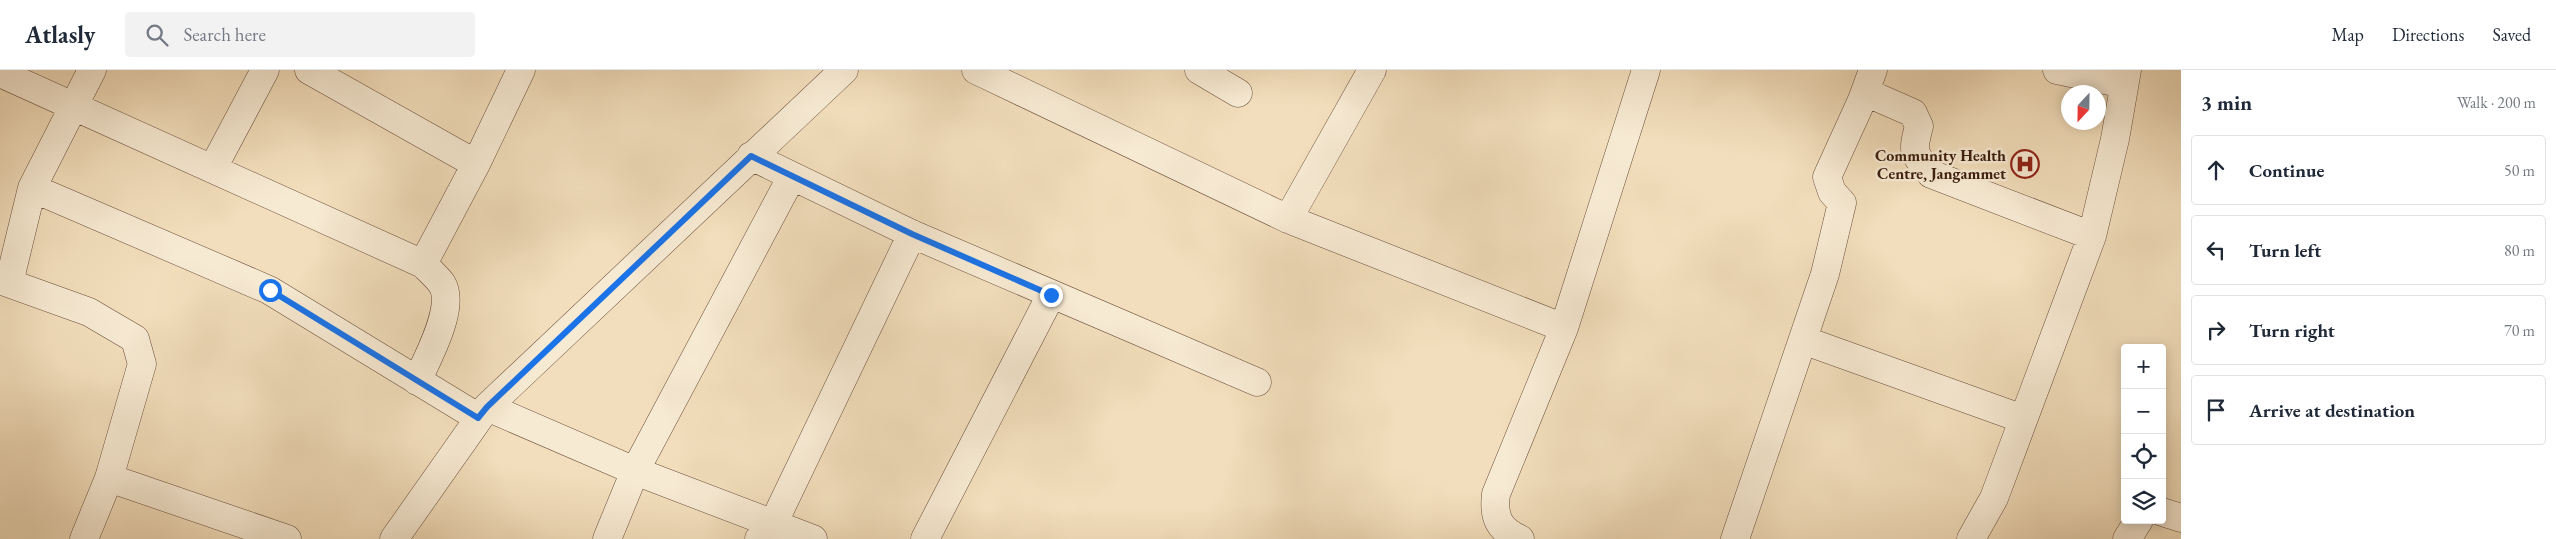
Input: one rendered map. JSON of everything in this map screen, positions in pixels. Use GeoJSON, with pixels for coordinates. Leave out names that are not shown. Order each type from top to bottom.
{"type":"FeatureCollection","features":[{"type":"Feature","properties":{"kind":"street"},"geometry":{"type":"LineString","coordinates":[[84,539],[109,478],[142,364],[135,339],[89,312],[4,282],[32,188],[72,104],[92,70]]}},
{"type":"Feature","properties":{"kind":"street"},"geometry":{"type":"LineString","coordinates":[[213,168],[266,70]]}},
{"type":"Feature","properties":{"kind":"street"},"geometry":{"type":"LineString","coordinates":[[309,70],[476,164]]}},
{"type":"Feature","properties":{"kind":"street"},"geometry":{"type":"LineString","coordinates":[[423,264],[476,164],[521,70]]}},
{"type":"Feature","properties":{"kind":"street"},"geometry":{"type":"LineString","coordinates":[[394,539],[483,412],[751,156],[844,70]]}},
{"type":"Feature","properties":{"kind":"street"},"geometry":{"type":"LineString","coordinates":[[976,70],[1288,219],[1564,328]]}},
{"type":"Feature","properties":{"kind":"street"},"geometry":{"type":"LineString","coordinates":[[1199,70],[1238,93]]}},
{"type":"Feature","properties":{"kind":"street"},"geometry":{"type":"LineString","coordinates":[[1288,219],[1372,70]]}},
{"type":"Feature","properties":{"kind":"street"},"geometry":{"type":"LineString","coordinates":[[1520,539],[1508,534],[1497,521],[1494,508],[1496,494],[1564,328],[1646,70]]}},
{"type":"Feature","properties":{"kind":"street"},"geometry":{"type":"LineString","coordinates":[[1971,539],[1994,498],[2092,236],[2115,139],[2126,77],[2057,70]]}},
{"type":"Feature","properties":{"kind":"street"},"geometry":{"type":"LineString","coordinates":[[0,73],[423,264],[442,285],[446,305],[439,330],[417,381]]}},
{"type":"Feature","properties":{"kind":"street"},"geometry":{"type":"LineString","coordinates":[[1735,539],[1825,274],[1842,203],[1832,192],[1827,176],[1869,81],[1913,113],[1919,126],[1913,144],[1917,158],[1931,174],[2092,236]]}},
{"type":"Feature","properties":{"kind":"street"},"geometry":{"type":"LineString","coordinates":[[751,156],[912,234],[1257,382]]}},
{"type":"Feature","properties":{"kind":"street"},"geometry":{"type":"LineString","coordinates":[[607,539],[635,471],[792,176]]}},
{"type":"Feature","properties":{"kind":"street"},"geometry":{"type":"LineString","coordinates":[[32,188],[270,290],[417,381],[483,412],[635,471],[767,531],[813,539]]}},
{"type":"Feature","properties":{"kind":"street"},"geometry":{"type":"LineString","coordinates":[[767,531],[912,234]]}},
{"type":"Feature","properties":{"kind":"street"},"geometry":{"type":"LineString","coordinates":[[925,539],[1051,295]]}},
{"type":"Feature","properties":{"kind":"street"},"geometry":{"type":"LineString","coordinates":[[1803,340],[2023,419]]}},
{"type":"Feature","properties":{"kind":"street"},"geometry":{"type":"LineString","coordinates":[[109,478],[287,539]]}},
{"type":"Feature","properties":{"kind":"street"},"geometry":{"type":"LineString","coordinates":[[2166,513],[2181,518]]}},
{"type":"Feature","properties":{"kind":"street"},"geometry":{"type":"LineString","coordinates":[[2127,539],[2136,524]]}},
{"type":"Feature","properties":{"kind":"place","name":"Community Health Centre, Jangammet"},"geometry":{"type":"Point","coordinates":[2025,164]}},
{"type":"Feature","properties":{"kind":"route"},"geometry":{"type":"LineString","coordinates":[[270,290],[478,418],[487,407],[751,156],[912,234],[1051,295]]}}]}
